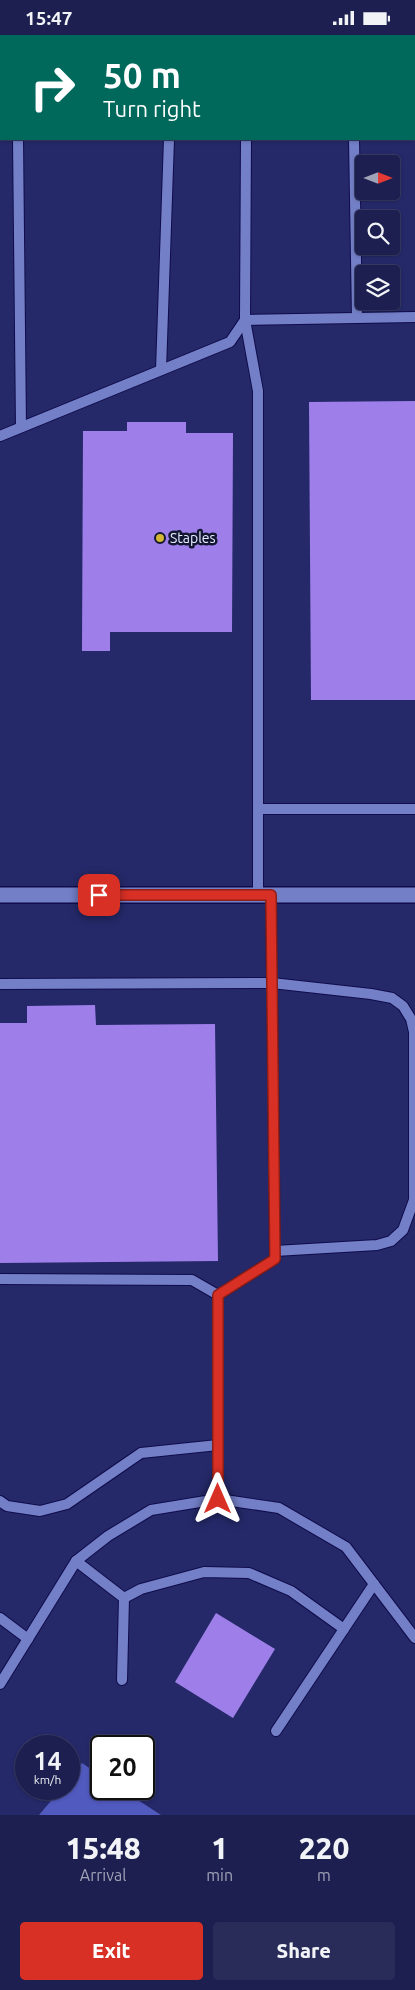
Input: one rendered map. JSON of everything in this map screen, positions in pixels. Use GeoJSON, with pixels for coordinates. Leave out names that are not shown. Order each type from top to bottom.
{"type":"FeatureCollection","features":[{"type":"Feature","properties":{"kind":"street"},"geometry":{"type":"LineString","coordinates":[[0,895],[415,895]]}},
{"type":"Feature","properties":{"kind":"lane"},"geometry":{"type":"LineString","coordinates":[[18,140],[21,427]]}},
{"type":"Feature","properties":{"kind":"lane"},"geometry":{"type":"LineString","coordinates":[[161,370],[169,140]]}},
{"type":"Feature","properties":{"kind":"lane"},"geometry":{"type":"LineString","coordinates":[[218,1295],[275,1259],[272,983],[258,809],[258,391],[245,320],[246,140]]}},
{"type":"Feature","properties":{"kind":"lane"},"geometry":{"type":"LineString","coordinates":[[354,140],[357,318]]}},
{"type":"Feature","properties":{"kind":"lane"},"geometry":{"type":"LineString","coordinates":[[245,320],[415,317]]}},
{"type":"Feature","properties":{"kind":"lane"},"geometry":{"type":"LineString","coordinates":[[0,436],[230,342],[245,320]]}},
{"type":"Feature","properties":{"kind":"lane"},"geometry":{"type":"LineString","coordinates":[[258,809],[415,809]]}},
{"type":"Feature","properties":{"kind":"lane"},"geometry":{"type":"LineString","coordinates":[[0,983],[272,983],[371,994],[392,998],[403,1006],[411,1019],[414,1032],[414,1200],[403,1230],[391,1241],[377,1245],[275,1251]]}},
{"type":"Feature","properties":{"kind":"lane"},"geometry":{"type":"LineString","coordinates":[[0,1279],[192,1281],[218,1295]]}},
{"type":"Feature","properties":{"kind":"lane"},"geometry":{"type":"LineString","coordinates":[[218,1295],[218,1499]]}},
{"type":"Feature","properties":{"kind":"lane"},"geometry":{"type":"LineString","coordinates":[[0,1501],[7,1506],[40,1511],[67,1503],[141,1453],[218,1445]]}},
{"type":"Feature","properties":{"kind":"lane"},"geometry":{"type":"LineString","coordinates":[[0,1684],[76,1561],[108,1536],[151,1510],[218,1499],[279,1508],[346,1547],[415,1638]]}},
{"type":"Feature","properties":{"kind":"lane"},"geometry":{"type":"LineString","coordinates":[[76,1561],[124,1598]]}},
{"type":"Feature","properties":{"kind":"lane"},"geometry":{"type":"LineString","coordinates":[[124,1598],[141,1589],[204,1572],[249,1573],[291,1591],[344,1629]]}},
{"type":"Feature","properties":{"kind":"lane"},"geometry":{"type":"LineString","coordinates":[[276,1731],[374,1585]]}},
{"type":"Feature","properties":{"kind":"lane"},"geometry":{"type":"LineString","coordinates":[[122,1680],[124,1598]]}},
{"type":"Feature","properties":{"kind":"lane"},"geometry":{"type":"LineString","coordinates":[[0,1618],[28,1639]]}},
{"type":"Feature","properties":{"kind":"shaded area"},"geometry":{"type":"Polygon","coordinates":[[[82,1763],[90,1768],[90,1800],[138,1800],[161,1815],[39,1815],[52,1800],[80,1800],[80,1765],[82,1763]]]}},
{"type":"Feature","properties":{"kind":"building"},"geometry":{"type":"Polygon","coordinates":[[[415,401],[415,700],[311,700],[309,402],[415,401]]]}},
{"type":"Feature","properties":{"kind":"building"},"geometry":{"type":"Polygon","coordinates":[[[127,422],[186,422],[186,433],[233,433],[232,632],[110,632],[110,651],[82,651],[83,431],[127,431],[127,422]]]}},
{"type":"Feature","properties":{"kind":"building"},"geometry":{"type":"Polygon","coordinates":[[[95,1005],[96,1025],[215,1024],[218,1261],[0,1263],[0,1023],[27,1023],[27,1006],[95,1005]]]}},
{"type":"Feature","properties":{"kind":"building"},"geometry":{"type":"Polygon","coordinates":[[[216,1613],[275,1649],[233,1718],[175,1682],[216,1613]]]}},
{"type":"Feature","properties":{"kind":"place","name":"Staples"},"geometry":{"type":"Point","coordinates":[160,538]}},
{"type":"Feature","properties":{"kind":"route"},"geometry":{"type":"LineString","coordinates":[[99,895],[271,895],[275,1259],[218,1295],[218,1499]]}}]}
